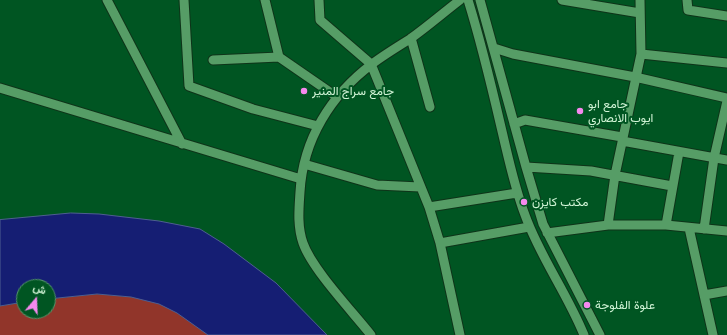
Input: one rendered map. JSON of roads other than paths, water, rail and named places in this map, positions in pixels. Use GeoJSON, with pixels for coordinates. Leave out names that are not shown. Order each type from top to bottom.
{"type":"FeatureCollection","features":[{"type":"Feature","properties":{"kind":"street"},"geometry":{"type":"LineString","coordinates":[[107,0],[182,144]]}},
{"type":"Feature","properties":{"kind":"street"},"geometry":{"type":"LineString","coordinates":[[184,0],[189,86],[253,109],[318,126]]}},
{"type":"Feature","properties":{"kind":"street"},"geometry":{"type":"LineString","coordinates":[[265,0],[279,57]]}},
{"type":"Feature","properties":{"kind":"street"},"geometry":{"type":"LineString","coordinates":[[319,0],[320,20],[371,64],[429,208],[440,243],[460,335]]}},
{"type":"Feature","properties":{"kind":"street"},"geometry":{"type":"LineString","coordinates":[[371,335],[323,276],[303,243],[299,229],[301,179],[304,164],[318,126],[324,114],[337,97],[371,64],[411,38],[460,0]]}},
{"type":"Feature","properties":{"kind":"street"},"geometry":{"type":"LineString","coordinates":[[468,0],[478,31],[517,193],[529,227],[573,308],[584,335]]}},
{"type":"Feature","properties":{"kind":"street"},"geometry":{"type":"LineString","coordinates":[[480,0],[526,167],[547,234],[600,335]]}},
{"type":"Feature","properties":{"kind":"street"},"geometry":{"type":"LineString","coordinates":[[562,0],[640,12]]}},
{"type":"Feature","properties":{"kind":"street"},"geometry":{"type":"LineString","coordinates":[[608,225],[614,174],[641,54],[640,0]]}},
{"type":"Feature","properties":{"kind":"street"},"geometry":{"type":"LineString","coordinates":[[687,0],[688,10],[727,16]]}},
{"type":"Feature","properties":{"kind":"street"},"geometry":{"type":"LineString","coordinates":[[478,31],[488,29]]}},
{"type":"Feature","properties":{"kind":"street"},"geometry":{"type":"LineString","coordinates":[[411,38],[430,108]]}},
{"type":"Feature","properties":{"kind":"street"},"geometry":{"type":"LineString","coordinates":[[494,48],[513,54],[635,76],[727,100],[714,158],[704,229]]}},
{"type":"Feature","properties":{"kind":"street"},"geometry":{"type":"LineString","coordinates":[[641,54],[727,63]]}},
{"type":"Feature","properties":{"kind":"street"},"geometry":{"type":"LineString","coordinates":[[213,60],[279,57],[337,97]]}},
{"type":"Feature","properties":{"kind":"street"},"geometry":{"type":"LineString","coordinates":[[0,88],[301,179]]}},
{"type":"Feature","properties":{"kind":"street"},"geometry":{"type":"LineString","coordinates":[[514,124],[525,120],[679,152],[727,160]]}},
{"type":"Feature","properties":{"kind":"street"},"geometry":{"type":"LineString","coordinates":[[666,225],[679,152]]}},
{"type":"Feature","properties":{"kind":"street"},"geometry":{"type":"LineString","coordinates":[[304,164],[377,185],[420,187]]}},
{"type":"Feature","properties":{"kind":"street"},"geometry":{"type":"LineString","coordinates":[[526,167],[591,171],[614,174],[672,186]]}},
{"type":"Feature","properties":{"kind":"street"},"geometry":{"type":"LineString","coordinates":[[429,208],[517,193]]}},
{"type":"Feature","properties":{"kind":"street"},"geometry":{"type":"LineString","coordinates":[[547,234],[608,225],[666,225],[727,231]]}},
{"type":"Feature","properties":{"kind":"street"},"geometry":{"type":"LineString","coordinates":[[440,243],[529,227]]}},
{"type":"Feature","properties":{"kind":"street"},"geometry":{"type":"LineString","coordinates":[[689,228],[712,335]]}},
{"type":"Feature","properties":{"kind":"street"},"geometry":{"type":"LineString","coordinates":[[704,295],[727,291]]}},
{"type":"Feature","properties":{"kind":"place","name":"جامع سراج المنير"},"geometry":{"type":"Point","coordinates":[304,91]}},
{"type":"Feature","properties":{"kind":"place","name":"جامع ابو ايوب الانصاري"},"geometry":{"type":"Point","coordinates":[580,111]}},
{"type":"Feature","properties":{"kind":"place","name":"مكتب كايزن"},"geometry":{"type":"Point","coordinates":[524,202]}},
{"type":"Feature","properties":{"kind":"place","name":"علوة الفلوجة"},"geometry":{"type":"Point","coordinates":[587,305]}}]}
